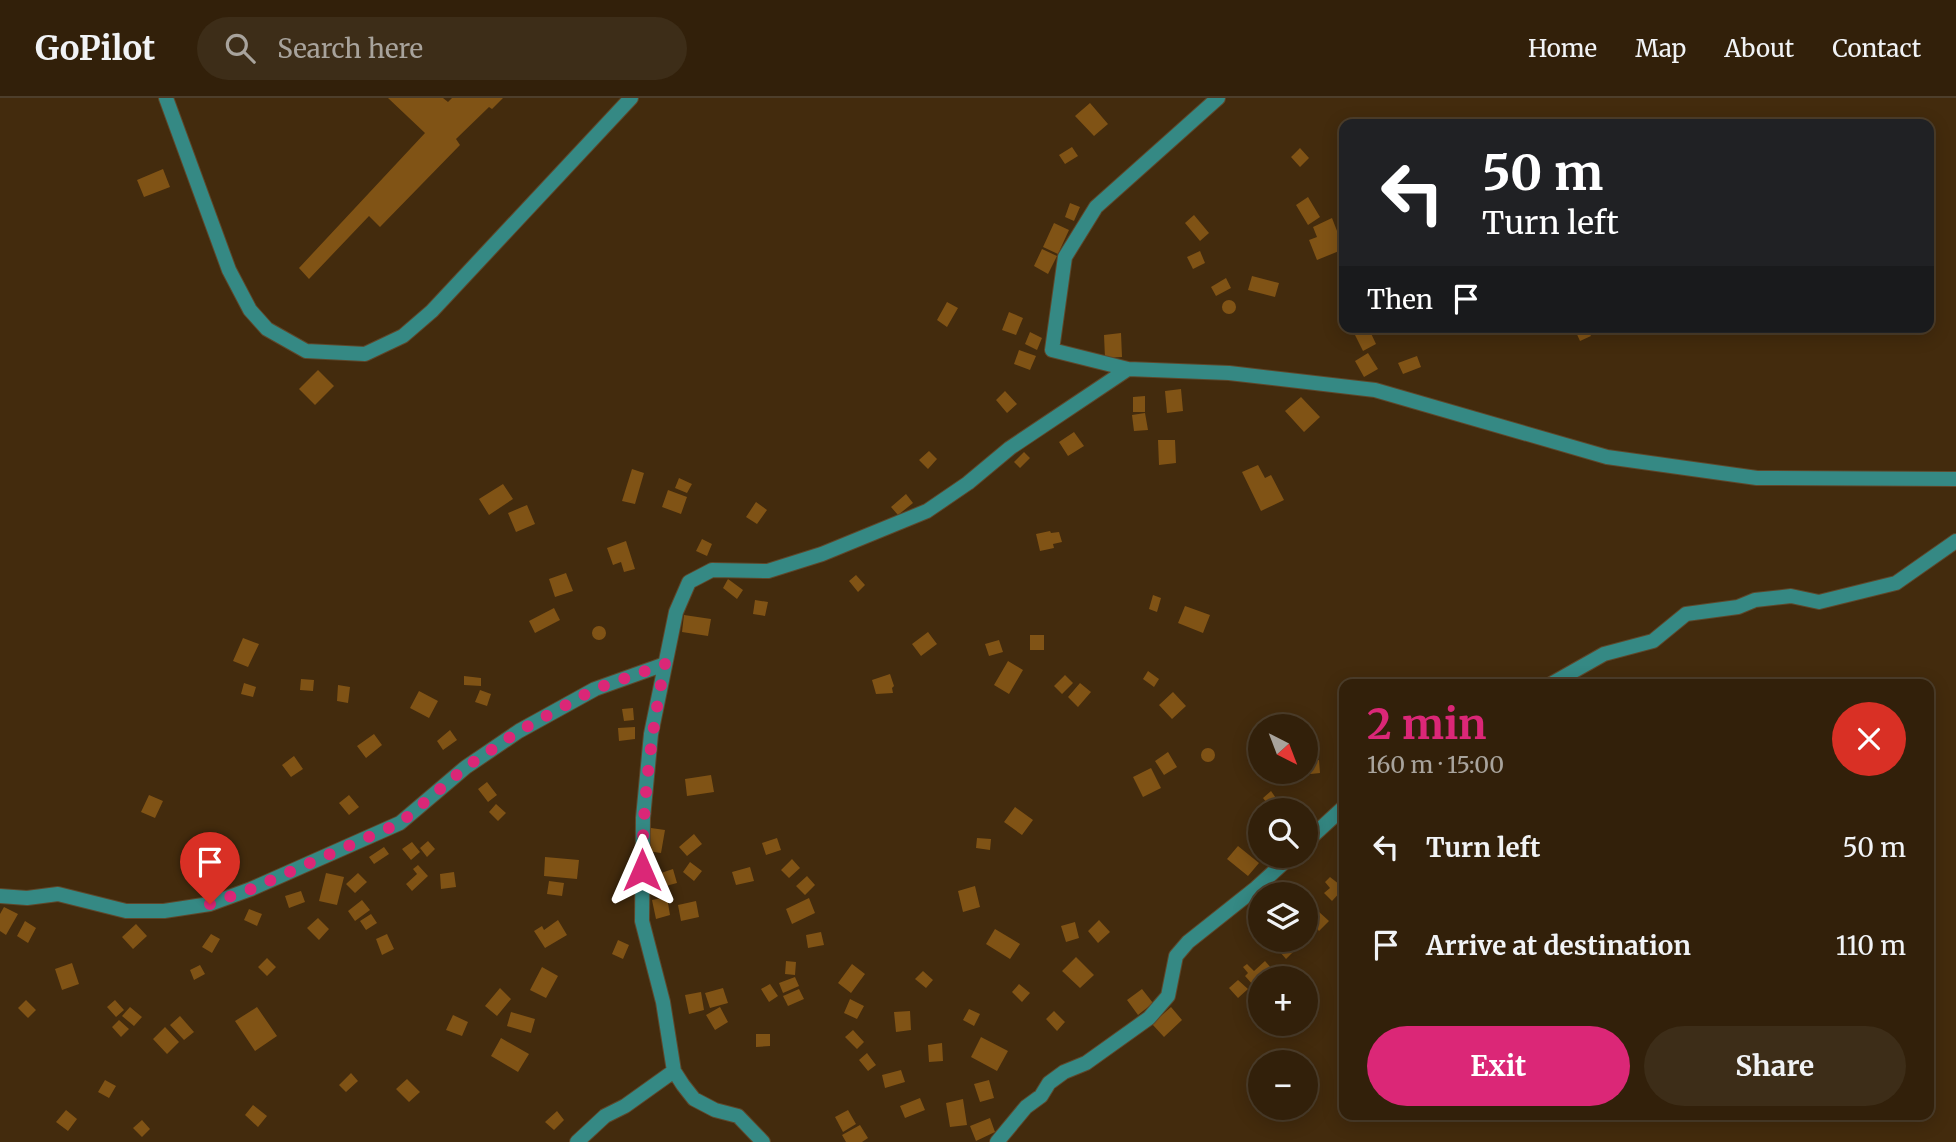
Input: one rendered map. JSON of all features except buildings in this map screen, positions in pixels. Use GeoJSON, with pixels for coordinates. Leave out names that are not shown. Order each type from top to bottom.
{"type":"FeatureCollection","features":[{"type":"Feature","properties":{"kind":"street"},"geometry":{"type":"LineString","coordinates":[[166,98],[229,270],[250,310],[267,329],[306,351],[365,354],[403,335],[432,311],[631,98]]}},
{"type":"Feature","properties":{"kind":"street"},"geometry":{"type":"LineString","coordinates":[[1218,98],[1096,207],[1065,257],[1052,350],[1128,369],[1229,373],[1375,390],[1607,457],[1757,478],[1956,479]]}},
{"type":"Feature","properties":{"kind":"street"},"geometry":{"type":"LineString","coordinates":[[763,1142],[738,1116],[715,1110],[694,1099],[674,1070],[663,1002],[642,921],[643,818],[651,734],[676,611],[689,582],[712,570],[768,570],[822,554],[927,511],[968,483],[1021,440],[1128,369]]}},
{"type":"Feature","properties":{"kind":"street"},"geometry":{"type":"LineString","coordinates":[[1560,679],[1604,654],[1653,641],[1686,614],[1738,607],[1755,600],[1791,596],[1819,602],[1896,583],[1956,541]]}},
{"type":"Feature","properties":{"kind":"street"},"geometry":{"type":"LineString","coordinates":[[0,896],[27,898],[58,894],[125,911],[164,911],[210,904],[251,889],[400,823],[466,767],[519,731],[595,689],[665,664]]}},
{"type":"Feature","properties":{"kind":"street"},"geometry":{"type":"LineString","coordinates":[[1318,831],[1339,812]]}},
{"type":"Feature","properties":{"kind":"street"},"geometry":{"type":"LineString","coordinates":[[997,1142],[1026,1107],[1041,1096],[1049,1083],[1064,1072],[1086,1063],[1149,1018],[1168,996],[1176,956],[1188,942],[1278,868]]}},
{"type":"Feature","properties":{"kind":"street"},"geometry":{"type":"LineString","coordinates":[[577,1142],[604,1116],[625,1106],[674,1070]]}},
{"type":"Feature","properties":{"kind":"route"},"geometry":{"type":"LineString","coordinates":[[210,904],[251,889],[400,823],[466,767],[519,731],[595,689],[665,664],[651,734],[643,818],[642,870]]}}]}
